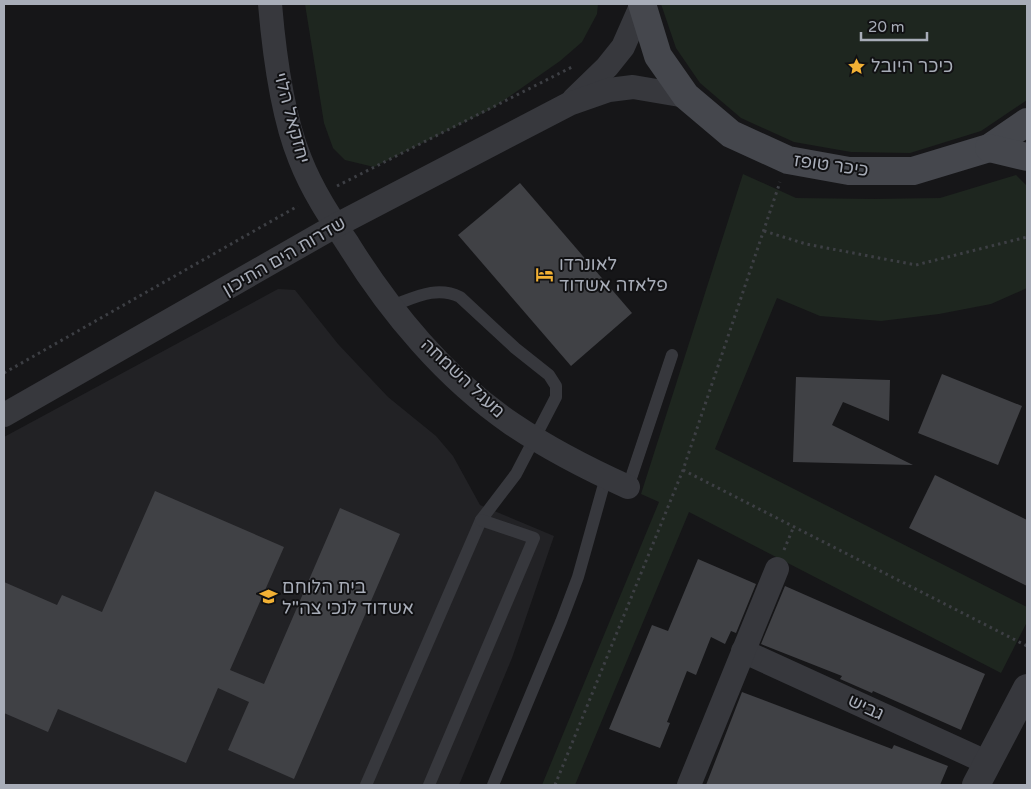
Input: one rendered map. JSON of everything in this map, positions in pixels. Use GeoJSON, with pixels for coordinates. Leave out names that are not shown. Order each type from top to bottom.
{"type":"FeatureCollection","features":[{"type":"Feature","properties":{"kind":"main road","name":"כיכר טופז"},"geometry":{"type":"LineString","coordinates":[[642,4],[658,56],[686,96],[731,134],[788,160],[849,171],[913,172],[989,148],[1027,122]]}},
{"type":"Feature","properties":{"kind":"main road"},"geometry":{"type":"LineString","coordinates":[[989,148],[1027,157]]}},
{"type":"Feature","properties":{"kind":"street","name":"יחזקאל הלוי"},"geometry":{"type":"LineString","coordinates":[[270,4],[273,38],[283,97],[299,158],[335,226]]}},
{"type":"Feature","properties":{"kind":"street","name":"שדרות הים התיכון"},"geometry":{"type":"LineString","coordinates":[[569,104],[607,67],[623,47],[642,4]]}},
{"type":"Feature","properties":{"kind":"street","name":"שדרות הים התיכון"},"geometry":{"type":"LineString","coordinates":[[4,415],[335,226],[569,104],[609,90],[633,87],[686,96]]}},
{"type":"Feature","properties":{"kind":"street","name":"מעגל השמחה"},"geometry":{"type":"LineString","coordinates":[[335,226],[391,306],[464,385],[511,423],[536,439],[628,487]]}},
{"type":"Feature","properties":{"kind":"street"},"geometry":{"type":"LineString","coordinates":[[690,785],[777,569]]}},
{"type":"Feature","properties":{"kind":"street","name":"גביש"},"geometry":{"type":"LineString","coordinates":[[744,651],[982,774]]}},
{"type":"Feature","properties":{"kind":"street"},"geometry":{"type":"LineString","coordinates":[[982,774],[1027,688]]}},
{"type":"Feature","properties":{"kind":"lane"},"geometry":{"type":"LineString","coordinates":[[366,785],[481,520],[516,474],[536,439],[556,397],[556,386],[549,375],[515,348],[460,297],[448,291],[434,291],[391,306]]}},
{"type":"Feature","properties":{"kind":"lane"},"geometry":{"type":"LineString","coordinates":[[628,487],[672,355]]}},
{"type":"Feature","properties":{"kind":"lane"},"geometry":{"type":"LineString","coordinates":[[493,785],[574,586],[606,477]]}},
{"type":"Feature","properties":{"kind":"lane"},"geometry":{"type":"LineString","coordinates":[[429,785],[534,538],[481,520]]}},
{"type":"Feature","properties":{"kind":"path"},"geometry":{"type":"LineString","coordinates":[[4,373],[317,195],[573,67]]}},
{"type":"Feature","properties":{"kind":"path"},"geometry":{"type":"LineString","coordinates":[[555,785],[683,470],[782,177]]}},
{"type":"Feature","properties":{"kind":"path"},"geometry":{"type":"LineString","coordinates":[[764,231],[806,244],[916,265],[1027,237]]}},
{"type":"Feature","properties":{"kind":"path"},"geometry":{"type":"LineString","coordinates":[[683,470],[1027,646]]}},
{"type":"Feature","properties":{"kind":"shaded area"},"geometry":{"type":"Polygon","coordinates":[[[305,4],[598,4],[597,14],[582,42],[560,61],[493,108],[374,167],[345,160],[333,148],[324,123],[305,4]]]}},
{"type":"Feature","properties":{"kind":"shaded area","name":"כיכר היובל"},"geometry":{"type":"Polygon","coordinates":[[[661,4],[1027,4],[1027,100],[981,131],[910,153],[851,152],[794,142],[741,118],[700,83],[676,48],[661,4]]]}},
{"type":"Feature","properties":{"kind":"shaded area"},"geometry":{"type":"Polygon","coordinates":[[[743,174],[796,198],[940,198],[1016,175],[1027,186],[1027,288],[991,304],[939,314],[881,321],[820,316],[777,298],[715,449],[1027,607],[1027,622],[1001,673],[689,512],[575,785],[542,785],[659,502],[641,494],[743,174]]]}},
{"type":"Feature","properties":{"kind":"shaded area","name":"בית הלוחם אשדוד לנכי צה\"ל"},"geometry":{"type":"Polygon","coordinates":[[[278,289],[295,290],[338,344],[388,397],[436,436],[453,456],[480,505],[554,536],[512,658],[459,785],[4,785],[4,437],[278,289]]]}},
{"type":"Feature","properties":{"kind":"building","name":"לאונרדו פלאזה אשדוד"},"geometry":{"type":"Polygon","coordinates":[[[520,183],[632,313],[571,366],[458,235],[520,183]]]}},
{"type":"Feature","properties":{"kind":"building"},"geometry":{"type":"Polygon","coordinates":[[[942,374],[1022,406],[998,465],[918,433],[942,374]]]}},
{"type":"Feature","properties":{"kind":"building"},"geometry":{"type":"Polygon","coordinates":[[[796,377],[890,380],[889,421],[843,402],[832,425],[913,465],[793,462],[796,377]]]}},
{"type":"Feature","properties":{"kind":"building"},"geometry":{"type":"Polygon","coordinates":[[[935,475],[1027,520],[1027,586],[909,528],[935,475]]]}},
{"type":"Feature","properties":{"kind":"building"},"geometry":{"type":"Polygon","coordinates":[[[155,491],[284,547],[230,670],[264,684],[340,508],[400,534],[294,779],[228,750],[249,702],[218,688],[186,763],[58,709],[48,732],[4,713],[4,582],[57,605],[62,595],[102,612],[155,491]]]}},
{"type":"Feature","properties":{"kind":"building"},"geometry":{"type":"Polygon","coordinates":[[[698,559],[756,584],[736,633],[731,631],[725,644],[711,637],[696,675],[687,671],[667,722],[670,723],[660,748],[609,729],[652,625],[668,631],[698,559]]]}},
{"type":"Feature","properties":{"kind":"building"},"geometry":{"type":"Polygon","coordinates":[[[785,586],[985,674],[961,730],[873,691],[872,693],[840,679],[842,676],[761,644],[785,586]]]}},
{"type":"Feature","properties":{"kind":"building"},"geometry":{"type":"Polygon","coordinates":[[[742,692],[892,749],[894,745],[948,766],[940,785],[706,785],[742,692]]]}},
{"type":"Feature","properties":{"kind":"place","name":"כיכר היובל"},"geometry":{"type":"Point","coordinates":[857,66]}},
{"type":"Feature","properties":{"kind":"place","name":"לאונרדו פלאזה אשדוד"},"geometry":{"type":"Point","coordinates":[545,274]}},
{"type":"Feature","properties":{"kind":"place","name":"בית הלוחם אשדוד לנכי צה\"ל"},"geometry":{"type":"Point","coordinates":[268,597]}}]}
